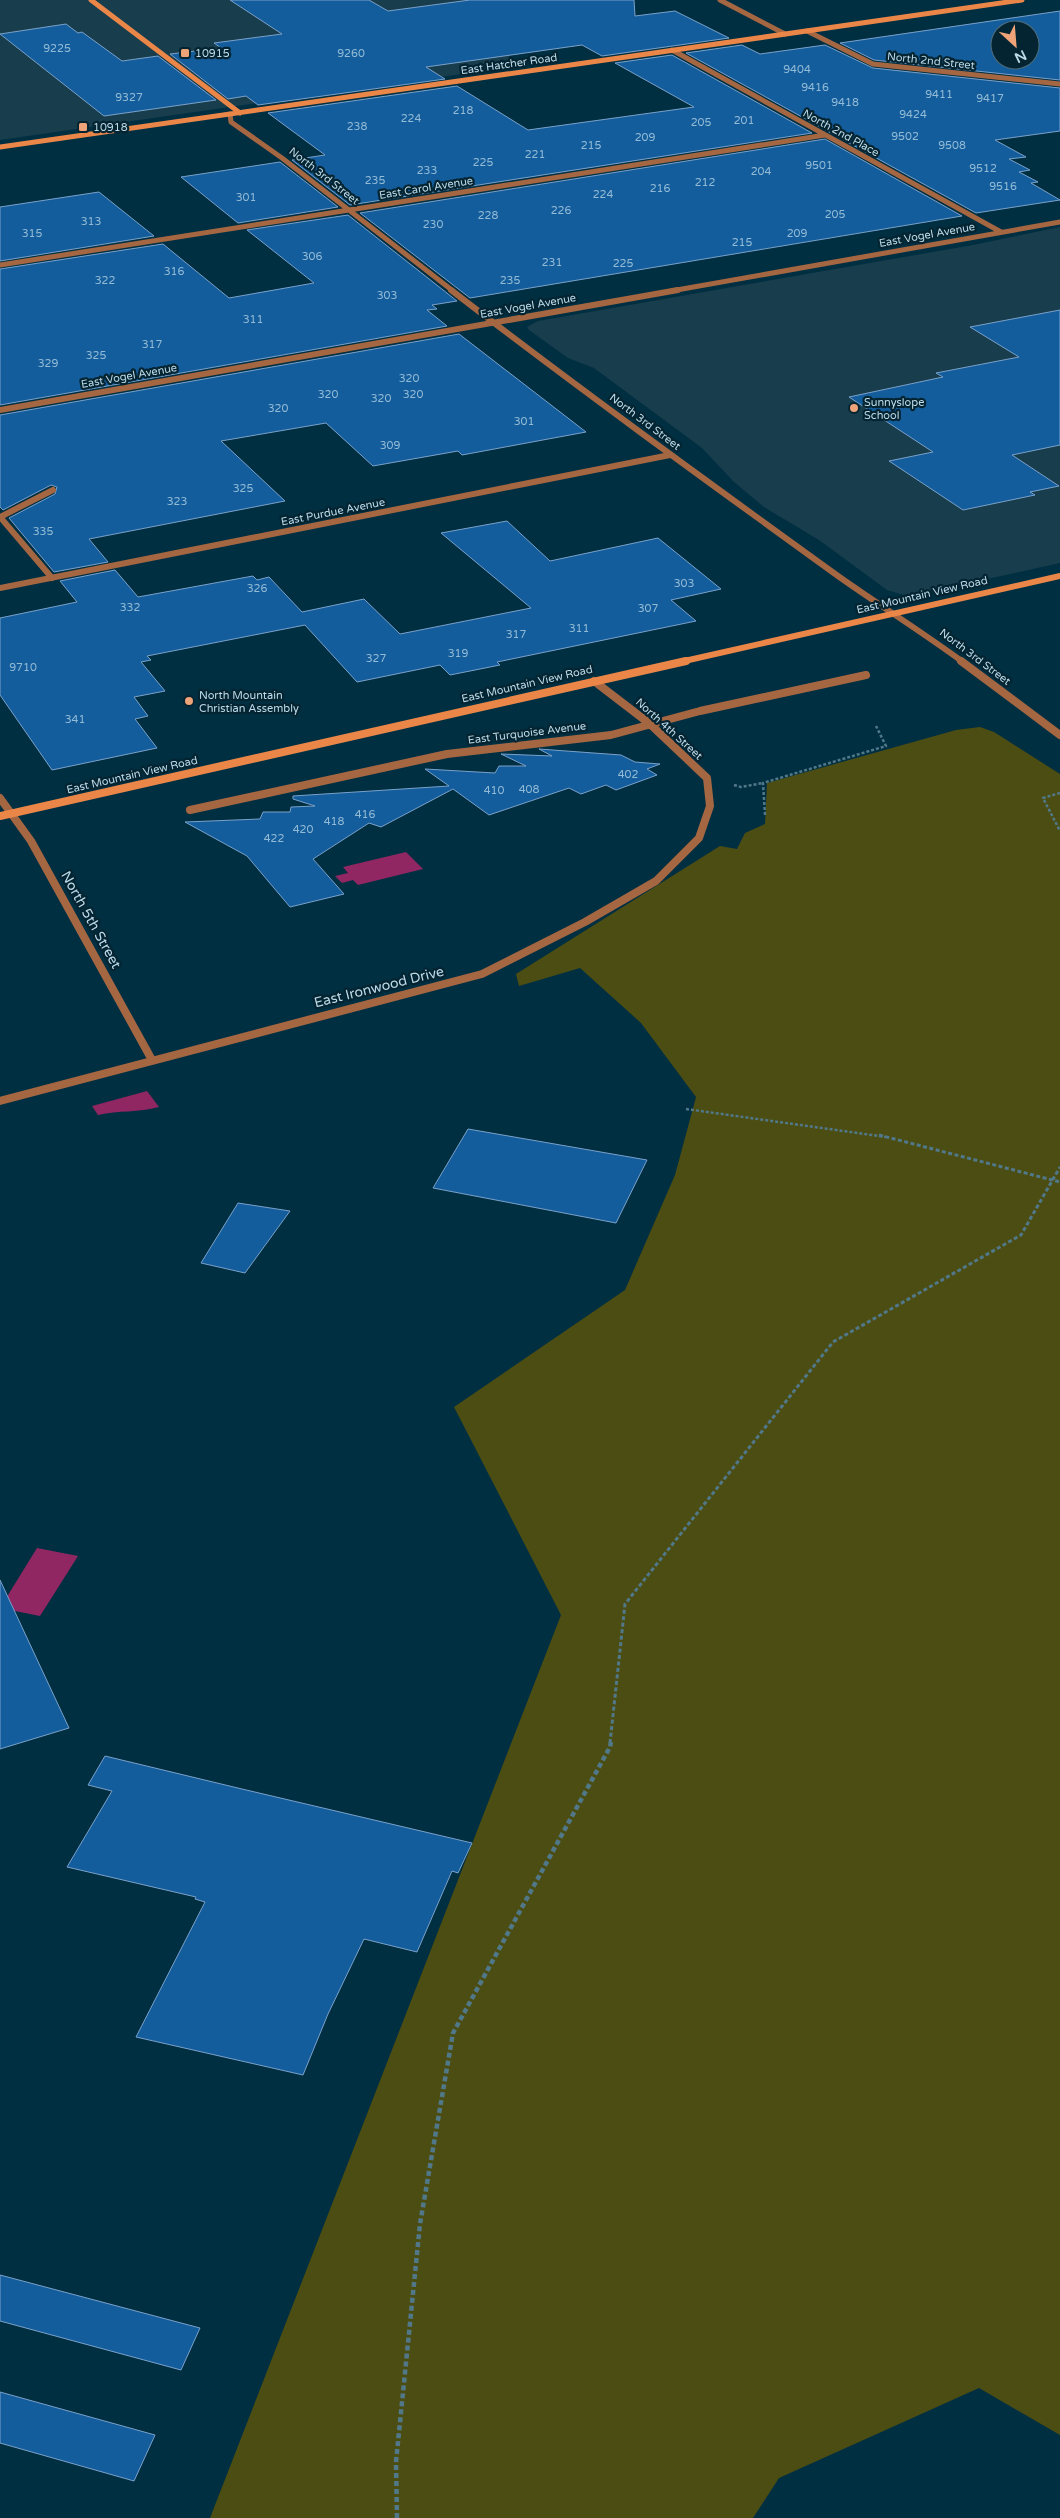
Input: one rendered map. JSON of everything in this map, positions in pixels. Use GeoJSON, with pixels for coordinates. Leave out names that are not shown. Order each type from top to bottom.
{"type":"FeatureCollection","features":[{"type":"Feature","properties":{"kind":"street"},"geometry":{"type":"LineString","coordinates":[[91,0],[240,113]]}},
{"type":"Feature","properties":{"kind":"street"},"geometry":{"type":"LineString","coordinates":[[720,0],[785,34]]}},
{"type":"Feature","properties":{"kind":"street","name":"East Hatcher Road"},"geometry":{"type":"LineString","coordinates":[[0,147],[1022,0]]}},
{"type":"Feature","properties":{"kind":"street","name":"North 2nd Street"},"geometry":{"type":"LineString","coordinates":[[807,31],[873,64],[1060,84]]}},
{"type":"Feature","properties":{"kind":"street","name":"North 2nd Place"},"geometry":{"type":"LineString","coordinates":[[672,50],[1001,232]]}},
{"type":"Feature","properties":{"kind":"street","name":"North 3rd Street"},"geometry":{"type":"LineString","coordinates":[[230,114],[231,122],[350,210],[493,322],[670,455],[894,614],[923,632],[1060,735]]}},
{"type":"Feature","properties":{"kind":"street","name":"East Carol Avenue"},"geometry":{"type":"LineString","coordinates":[[0,265],[825,135]]}},
{"type":"Feature","properties":{"kind":"street","name":"East Vogel Avenue"},"geometry":{"type":"LineString","coordinates":[[0,410],[1060,222]]}},
{"type":"Feature","properties":{"kind":"street","name":"East Purdue Avenue"},"geometry":{"type":"LineString","coordinates":[[0,588],[670,455]]}},
{"type":"Feature","properties":{"kind":"street"},"geometry":{"type":"LineString","coordinates":[[52,578],[0,517],[53,490]]}},
{"type":"Feature","properties":{"kind":"street","name":"East Mountain View Road"},"geometry":{"type":"LineString","coordinates":[[0,816],[1060,576]]}},
{"type":"Feature","properties":{"kind":"street","name":"East Turquoise Avenue"},"geometry":{"type":"LineString","coordinates":[[190,810],[447,754],[611,735],[650,724],[866,675]]}},
{"type":"Feature","properties":{"kind":"street","name":"North 4th Street"},"geometry":{"type":"LineString","coordinates":[[594,680],[650,724],[707,778],[710,806]]}},
{"type":"Feature","properties":{"kind":"street","name":"North 5th Street"},"geometry":{"type":"LineString","coordinates":[[0,798],[31,841],[152,1060]]}},
{"type":"Feature","properties":{"kind":"street","name":"East Ironwood Drive"},"geometry":{"type":"LineString","coordinates":[[0,1101],[482,974],[585,922],[656,881],[699,838],[710,806]]}},
{"type":"Feature","properties":{"kind":"path"},"geometry":{"type":"LineString","coordinates":[[765,815],[762,783],[886,746],[876,726]]}},
{"type":"Feature","properties":{"kind":"path"},"geometry":{"type":"LineString","coordinates":[[1060,792],[1043,798],[1060,831]]}},
{"type":"Feature","properties":{"kind":"path"},"geometry":{"type":"LineString","coordinates":[[686,1109],[884,1136],[1055,1179],[1060,1182]]}},
{"type":"Feature","properties":{"kind":"path"},"geometry":{"type":"LineString","coordinates":[[397,2518],[396,2462],[420,2224],[453,2033],[610,1747],[625,1604],[833,1342],[1021,1235],[1055,1179],[1060,1167]]}},
{"type":"Feature","properties":{"kind":"shaded area"},"geometry":{"type":"Polygon","coordinates":[[[0,0],[518,0],[432,12],[524,65],[0,140],[0,0]]]}},
{"type":"Feature","properties":{"kind":"shaded area","name":"Sunnyslope School"},"geometry":{"type":"Polygon","coordinates":[[[1060,227],[1060,563],[929,592],[904,595],[887,590],[819,540],[764,507],[734,482],[702,448],[594,368],[568,358],[527,327],[538,321],[973,245],[1060,227]]]}},
{"type":"Feature","properties":{"kind":"shaded area"},"geometry":{"type":"Polygon","coordinates":[[[980,727],[994,732],[1060,774],[1060,2435],[979,2388],[779,2478],[753,2518],[210,2518],[561,1615],[454,1407],[625,1290],[675,1175],[696,1097],[641,1023],[580,968],[519,986],[516,974],[720,846],[737,849],[745,833],[765,824],[767,783],[956,730],[980,727]]]}},
{"type":"Feature","properties":{"kind":"shaded area"},"geometry":{"type":"Polygon","coordinates":[[[406,852],[423,869],[358,885],[353,880],[342,883],[335,876],[348,873],[343,867],[406,852]]]}},
{"type":"Feature","properties":{"kind":"shaded area"},"geometry":{"type":"Polygon","coordinates":[[[147,1091],[159,1107],[98,1115],[92,1106],[147,1091]]]}},
{"type":"Feature","properties":{"kind":"shaded area"},"geometry":{"type":"Polygon","coordinates":[[[37,1548],[78,1556],[40,1616],[0,1608],[37,1548]]]}},
{"type":"Feature","properties":{"kind":"building"},"geometry":{"type":"Polygon","coordinates":[[[230,0],[369,0],[388,11],[470,0],[634,0],[635,16],[675,11],[729,38],[602,56],[582,45],[426,67],[445,79],[258,105],[246,96],[228,99],[170,54],[221,48],[214,43],[282,34],[230,0]]]}},
{"type":"Feature","properties":{"kind":"building"},"geometry":{"type":"Polygon","coordinates":[[[1060,11],[1060,80],[874,60],[840,43],[990,21],[990,70],[1040,70],[1040,20],[998,20],[1060,11]]]}},
{"type":"Feature","properties":{"kind":"building"},"geometry":{"type":"Polygon","coordinates":[[[66,24],[78,33],[82,32],[122,61],[158,56],[216,100],[104,116],[0,34],[66,24]]]}},
{"type":"Feature","properties":{"kind":"building"},"geometry":{"type":"Polygon","coordinates":[[[742,45],[760,54],[825,45],[873,68],[1060,88],[1060,131],[995,140],[1026,157],[1009,159],[1030,170],[1019,172],[1038,182],[1031,183],[1060,200],[976,213],[686,53],[742,45]]]}},
{"type":"Feature","properties":{"kind":"building"},"geometry":{"type":"Polygon","coordinates":[[[672,55],[812,133],[350,205],[292,160],[325,155],[268,113],[457,86],[528,130],[694,107],[615,63],[672,55]]]}},
{"type":"Feature","properties":{"kind":"building"},"geometry":{"type":"Polygon","coordinates":[[[825,139],[962,216],[470,298],[360,213],[825,139]]]}},
{"type":"Feature","properties":{"kind":"building"},"geometry":{"type":"Polygon","coordinates":[[[280,162],[338,207],[238,223],[181,177],[280,162]]]}},
{"type":"Feature","properties":{"kind":"building"},"geometry":{"type":"Polygon","coordinates":[[[99,192],[154,236],[0,261],[0,207],[99,192]]]}},
{"type":"Feature","properties":{"kind":"building"},"geometry":{"type":"Polygon","coordinates":[[[348,215],[457,301],[432,305],[437,309],[427,310],[447,326],[0,405],[0,269],[163,244],[229,298],[314,283],[247,230],[348,215]]]}},
{"type":"Feature","properties":{"kind":"building"},"geometry":{"type":"Polygon","coordinates":[[[1060,310],[1060,445],[1012,455],[1059,486],[1030,492],[1035,495],[963,510],[889,461],[933,452],[849,397],[943,377],[936,373],[1019,357],[970,327],[1060,310]]]}},
{"type":"Feature","properties":{"kind":"building"},"geometry":{"type":"Polygon","coordinates":[[[459,334],[586,432],[462,455],[458,451],[373,466],[326,423],[221,441],[285,501],[89,539],[108,562],[54,572],[9,518],[55,494],[57,487],[51,485],[3,510],[0,507],[0,415],[459,334]]]}},
{"type":"Feature","properties":{"kind":"building"},"geometry":{"type":"Polygon","coordinates":[[[507,521],[550,561],[658,538],[721,589],[671,600],[696,621],[497,662],[500,665],[450,675],[440,665],[357,682],[305,625],[147,656],[151,660],[141,662],[165,691],[134,697],[148,716],[135,719],[157,748],[52,770],[0,695],[0,618],[77,602],[60,581],[115,570],[138,597],[253,576],[257,580],[269,577],[302,612],[364,599],[400,634],[531,608],[441,533],[507,521]]]}},
{"type":"Feature","properties":{"kind":"building"},"geometry":{"type":"Polygon","coordinates":[[[539,749],[621,755],[635,762],[660,764],[647,769],[657,775],[616,790],[606,785],[581,794],[569,788],[489,815],[453,789],[381,827],[369,823],[313,859],[344,894],[290,907],[247,856],[185,822],[260,819],[263,812],[290,812],[291,807],[315,806],[293,799],[293,796],[449,786],[425,769],[495,773],[499,766],[526,766],[501,754],[552,756],[539,749]]]}},
{"type":"Feature","properties":{"kind":"building"},"geometry":{"type":"Polygon","coordinates":[[[468,1129],[647,1160],[616,1223],[433,1188],[468,1129]]]}},
{"type":"Feature","properties":{"kind":"building"},"geometry":{"type":"Polygon","coordinates":[[[238,1203],[290,1211],[245,1273],[201,1263],[238,1203]]]}},
{"type":"Feature","properties":{"kind":"building"},"geometry":{"type":"Polygon","coordinates":[[[0,1580],[69,1728],[0,1749],[0,1580]]]}},
{"type":"Feature","properties":{"kind":"building"},"geometry":{"type":"Polygon","coordinates":[[[105,1756],[472,1843],[458,1873],[452,1871],[417,1952],[364,1939],[328,2014],[303,2075],[136,2037],[205,1902],[195,1899],[196,1897],[67,1867],[112,1791],[88,1785],[105,1756]]]}},
{"type":"Feature","properties":{"kind":"building"},"geometry":{"type":"Polygon","coordinates":[[[0,2275],[200,2328],[181,2370],[0,2321],[0,2275]]]}},
{"type":"Feature","properties":{"kind":"building"},"geometry":{"type":"Polygon","coordinates":[[[0,2392],[155,2435],[134,2481],[0,2443],[0,2392]]]}},
{"type":"Feature","properties":{"kind":"place","name":"10915"},"geometry":{"type":"Point","coordinates":[185,53]}},
{"type":"Feature","properties":{"kind":"place","name":"10918"},"geometry":{"type":"Point","coordinates":[83,127]}},
{"type":"Feature","properties":{"kind":"place","name":"Sunnyslope School"},"geometry":{"type":"Point","coordinates":[854,408]}},
{"type":"Feature","properties":{"kind":"place","name":"North Mountain Christian Assembly"},"geometry":{"type":"Point","coordinates":[189,701]}}]}
